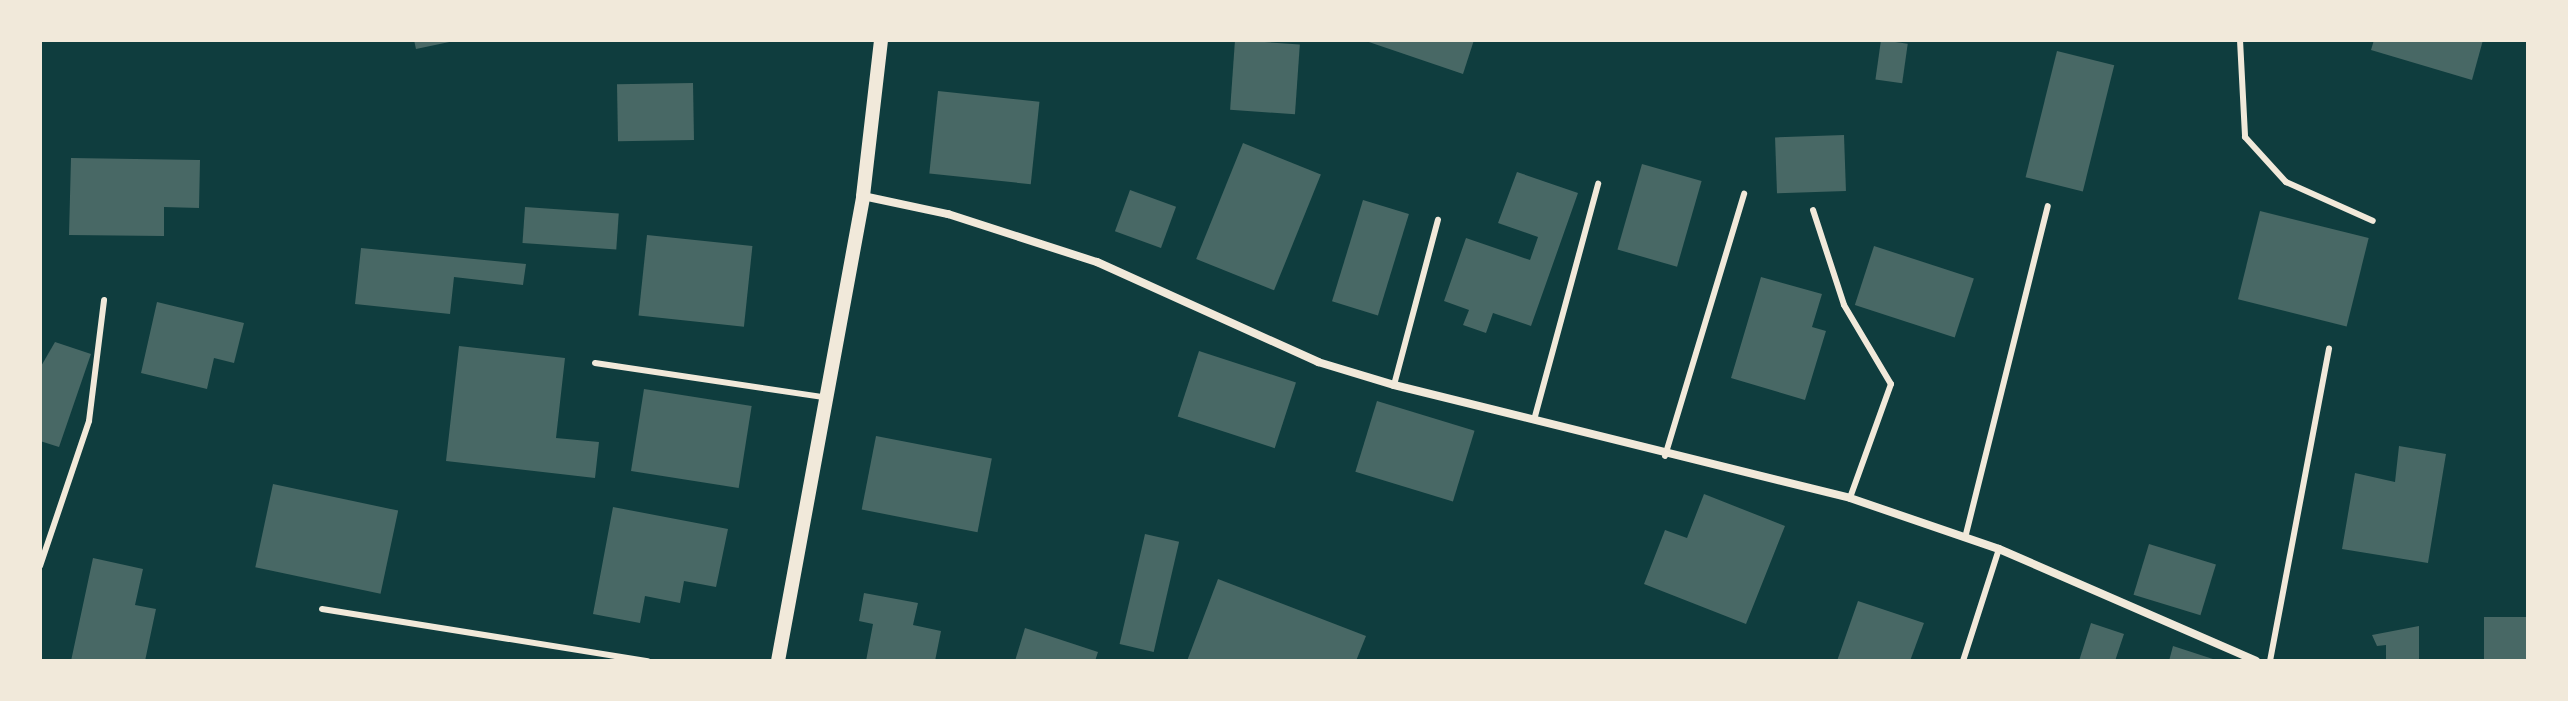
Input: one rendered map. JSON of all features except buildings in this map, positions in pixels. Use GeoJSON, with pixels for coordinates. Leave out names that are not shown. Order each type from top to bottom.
{"type":"FeatureCollection","features":[{"type":"Feature","properties":{"kind":"street"},"geometry":{"type":"LineString","coordinates":[[778,661],[823,397],[863,196],[881,40]]}},
{"type":"Feature","properties":{"kind":"street"},"geometry":{"type":"LineString","coordinates":[[863,196],[948,214],[1097,262],[1318,362],[1665,456],[1850,498],[1999,549],[2256,661]]}},
{"type":"Feature","properties":{"kind":"lane"},"geometry":{"type":"LineString","coordinates":[[2240,40],[2245,137],[2286,182],[2373,221]]}},
{"type":"Feature","properties":{"kind":"lane"},"geometry":{"type":"LineString","coordinates":[[1534,422],[1598,184]]}},
{"type":"Feature","properties":{"kind":"lane"},"geometry":{"type":"LineString","coordinates":[[1665,456],[1744,194]]}},
{"type":"Feature","properties":{"kind":"lane"},"geometry":{"type":"LineString","coordinates":[[1965,538],[2048,206]]}},
{"type":"Feature","properties":{"kind":"lane"},"geometry":{"type":"LineString","coordinates":[[1813,210],[1844,305],[1891,384],[1850,498]]}},
{"type":"Feature","properties":{"kind":"lane"},"geometry":{"type":"LineString","coordinates":[[1394,385],[1438,220]]}},
{"type":"Feature","properties":{"kind":"lane"},"geometry":{"type":"LineString","coordinates":[[40,566],[89,421],[104,300]]}},
{"type":"Feature","properties":{"kind":"lane"},"geometry":{"type":"LineString","coordinates":[[2270,661],[2329,349]]}},
{"type":"Feature","properties":{"kind":"lane"},"geometry":{"type":"LineString","coordinates":[[595,363],[823,397]]}},
{"type":"Feature","properties":{"kind":"lane"},"geometry":{"type":"LineString","coordinates":[[1963,661],[1999,549]]}},
{"type":"Feature","properties":{"kind":"lane"},"geometry":{"type":"LineString","coordinates":[[322,609],[648,661]]}}]}
